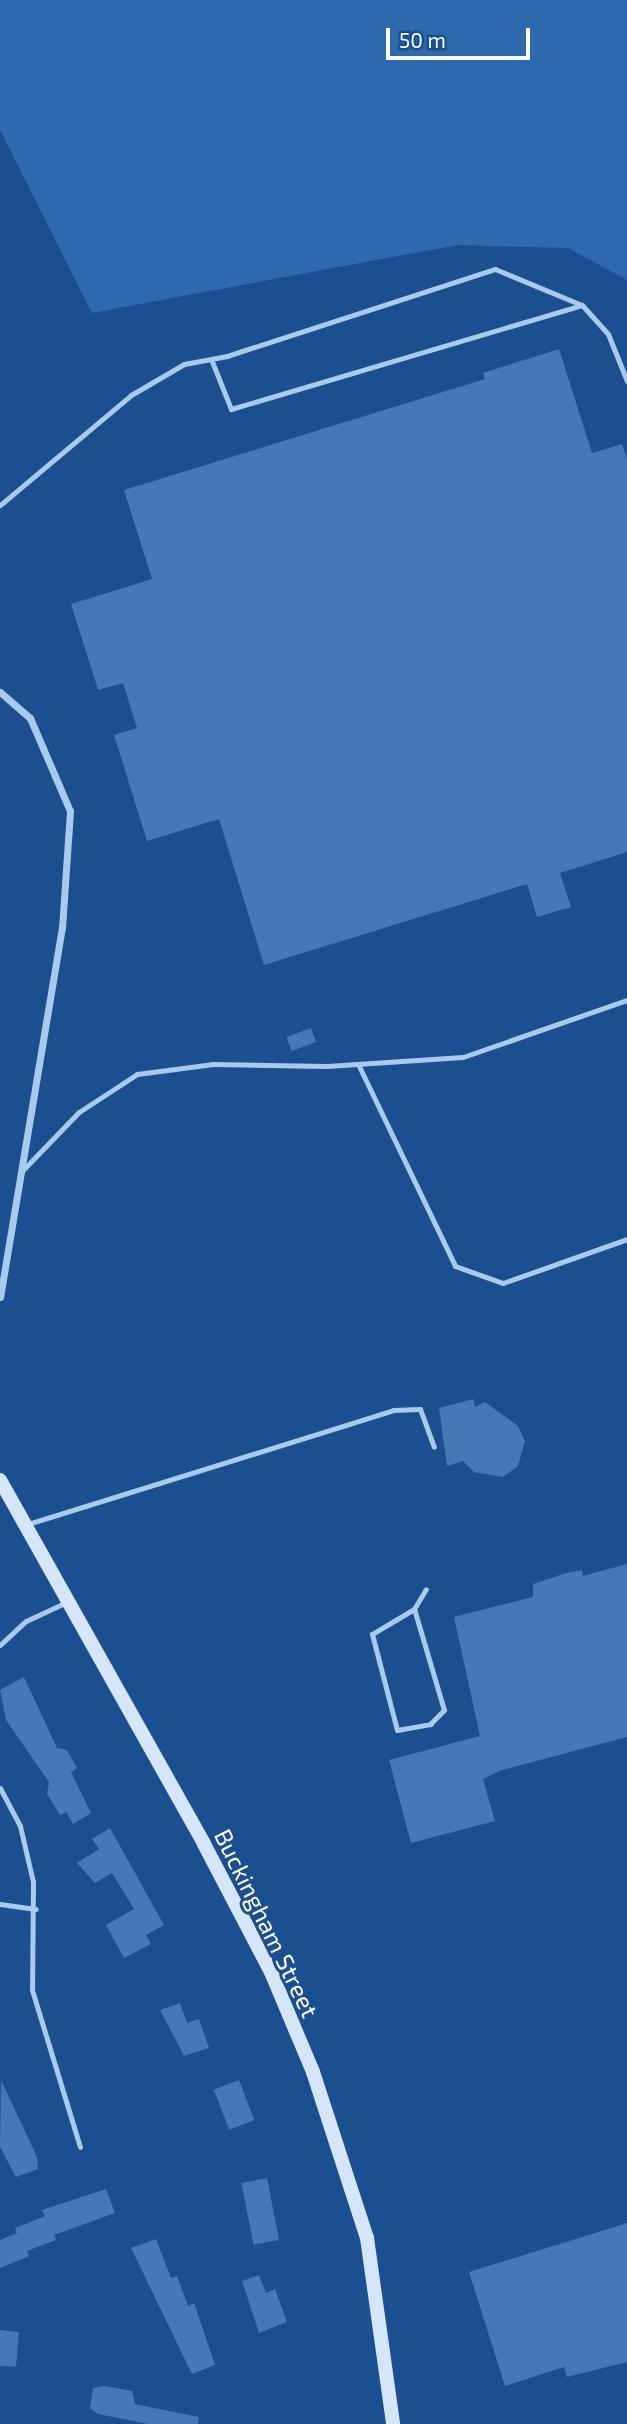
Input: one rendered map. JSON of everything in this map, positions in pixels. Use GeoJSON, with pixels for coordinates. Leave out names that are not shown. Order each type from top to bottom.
{"type":"FeatureCollection","features":[{"type":"Feature","properties":{"kind":"main road","name":"Buckingham Street"},"geometry":{"type":"LineString","coordinates":[[0,1480],[216,1867],[313,2072],[367,2238],[393,2424]]}},
{"type":"Feature","properties":{"kind":"street"},"geometry":{"type":"LineString","coordinates":[[0,692],[30,718],[70,811],[61,927],[0,1297]]}},
{"type":"Feature","properties":{"kind":"lane"},"geometry":{"type":"LineString","coordinates":[[0,505],[131,395],[184,363],[211,359],[495,269],[582,305],[608,334],[627,381]]}},
{"type":"Feature","properties":{"kind":"lane"},"geometry":{"type":"LineString","coordinates":[[211,359],[231,408],[582,305]]}},
{"type":"Feature","properties":{"kind":"lane"},"geometry":{"type":"LineString","coordinates":[[20,1174],[79,1112],[137,1074],[213,1063],[358,1064],[463,1057],[627,1000]]}},
{"type":"Feature","properties":{"kind":"lane"},"geometry":{"type":"LineString","coordinates":[[358,1064],[455,1266],[503,1283],[627,1239]]}},
{"type":"Feature","properties":{"kind":"lane"},"geometry":{"type":"LineString","coordinates":[[24,1525],[393,1410],[420,1409],[434,1447]]}},
{"type":"Feature","properties":{"kind":"lane"},"geometry":{"type":"LineString","coordinates":[[414,1609],[444,1710],[430,1724],[397,1730],[372,1634],[414,1609],[426,1589]]}},
{"type":"Feature","properties":{"kind":"lane"},"geometry":{"type":"LineString","coordinates":[[0,1645],[26,1621],[66,1602]]}},
{"type":"Feature","properties":{"kind":"lane"},"geometry":{"type":"LineString","coordinates":[[0,1788],[20,1826],[36,1909],[32,1990],[80,2147]]}},
{"type":"Feature","properties":{"kind":"lane"},"geometry":{"type":"LineString","coordinates":[[0,1904],[36,1909]]}},
{"type":"Feature","properties":{"kind":"shaded area"},"geometry":{"type":"Polygon","coordinates":[[[0,0],[627,0],[627,280],[568,248],[457,245],[92,313],[0,130],[0,0]]]}},
{"type":"Feature","properties":{"kind":"building"},"geometry":{"type":"Polygon","coordinates":[[[559,349],[592,453],[622,444],[627,459],[627,852],[560,873],[571,907],[537,917],[527,884],[264,965],[219,819],[147,841],[114,735],[137,728],[123,683],[98,690],[71,604],[152,579],[124,490],[485,379],[483,373],[559,349]]]}},
{"type":"Feature","properties":{"kind":"building"},"geometry":{"type":"Polygon","coordinates":[[[311,1028],[316,1042],[292,1051],[287,1037],[311,1028]]]}},
{"type":"Feature","properties":{"kind":"building"},"geometry":{"type":"Polygon","coordinates":[[[473,1399],[475,1407],[485,1402],[518,1426],[525,1441],[518,1466],[503,1477],[474,1472],[463,1461],[447,1466],[439,1408],[473,1399]]]}},
{"type":"Feature","properties":{"kind":"building"},"geometry":{"type":"Polygon","coordinates":[[[627,1564],[627,1737],[502,1770],[483,1779],[495,1821],[411,1843],[389,1760],[480,1736],[454,1617],[533,1597],[533,1584],[566,1573],[582,1570],[583,1576],[627,1564]]]}},
{"type":"Feature","properties":{"kind":"building"},"geometry":{"type":"Polygon","coordinates":[[[24,1677],[57,1748],[67,1750],[77,1768],[71,1772],[91,1813],[73,1824],[66,1812],[60,1815],[47,1794],[49,1782],[6,1720],[0,1690],[24,1677]]]}},
{"type":"Feature","properties":{"kind":"building"},"geometry":{"type":"Polygon","coordinates":[[[110,1828],[164,1925],[146,1935],[151,1944],[124,1958],[106,1925],[134,1909],[112,1873],[95,1883],[77,1863],[99,1849],[92,1839],[110,1828]]]}},
{"type":"Feature","properties":{"kind":"building"},"geometry":{"type":"Polygon","coordinates":[[[180,2003],[187,2023],[199,2019],[209,2048],[184,2056],[160,2010],[180,2003]]]}},
{"type":"Feature","properties":{"kind":"building"},"geometry":{"type":"Polygon","coordinates":[[[1,2080],[37,2157],[38,2169],[16,2177],[0,2147],[1,2080]]]}},
{"type":"Feature","properties":{"kind":"building"},"geometry":{"type":"Polygon","coordinates":[[[239,2080],[254,2120],[229,2130],[214,2090],[239,2080]]]}},
{"type":"Feature","properties":{"kind":"building"},"geometry":{"type":"Polygon","coordinates":[[[267,2178],[279,2240],[253,2245],[241,2183],[267,2178]]]}},
{"type":"Feature","properties":{"kind":"building"},"geometry":{"type":"Polygon","coordinates":[[[106,2189],[115,2213],[54,2235],[56,2240],[27,2251],[29,2256],[0,2268],[0,2240],[17,2233],[15,2228],[45,2216],[42,2210],[106,2189]]]}},
{"type":"Feature","properties":{"kind":"building"},"geometry":{"type":"Polygon","coordinates":[[[627,2223],[627,2362],[567,2377],[564,2367],[505,2386],[469,2272],[627,2223]]]}},
{"type":"Feature","properties":{"kind":"building"},"geometry":{"type":"Polygon","coordinates":[[[156,2239],[171,2278],[177,2276],[188,2306],[194,2303],[215,2365],[192,2374],[131,2248],[156,2239]]]}},
{"type":"Feature","properties":{"kind":"building"},"geometry":{"type":"Polygon","coordinates":[[[259,2275],[266,2293],[275,2289],[287,2322],[259,2333],[242,2281],[259,2275]]]}},
{"type":"Feature","properties":{"kind":"building"},"geometry":{"type":"Polygon","coordinates":[[[0,2330],[19,2332],[16,2367],[0,2366],[0,2330]]]}},
{"type":"Feature","properties":{"kind":"building"},"geometry":{"type":"Polygon","coordinates":[[[104,2386],[132,2391],[135,2404],[199,2417],[198,2424],[148,2424],[98,2414],[90,2408],[93,2388],[104,2386]]]}}]}
